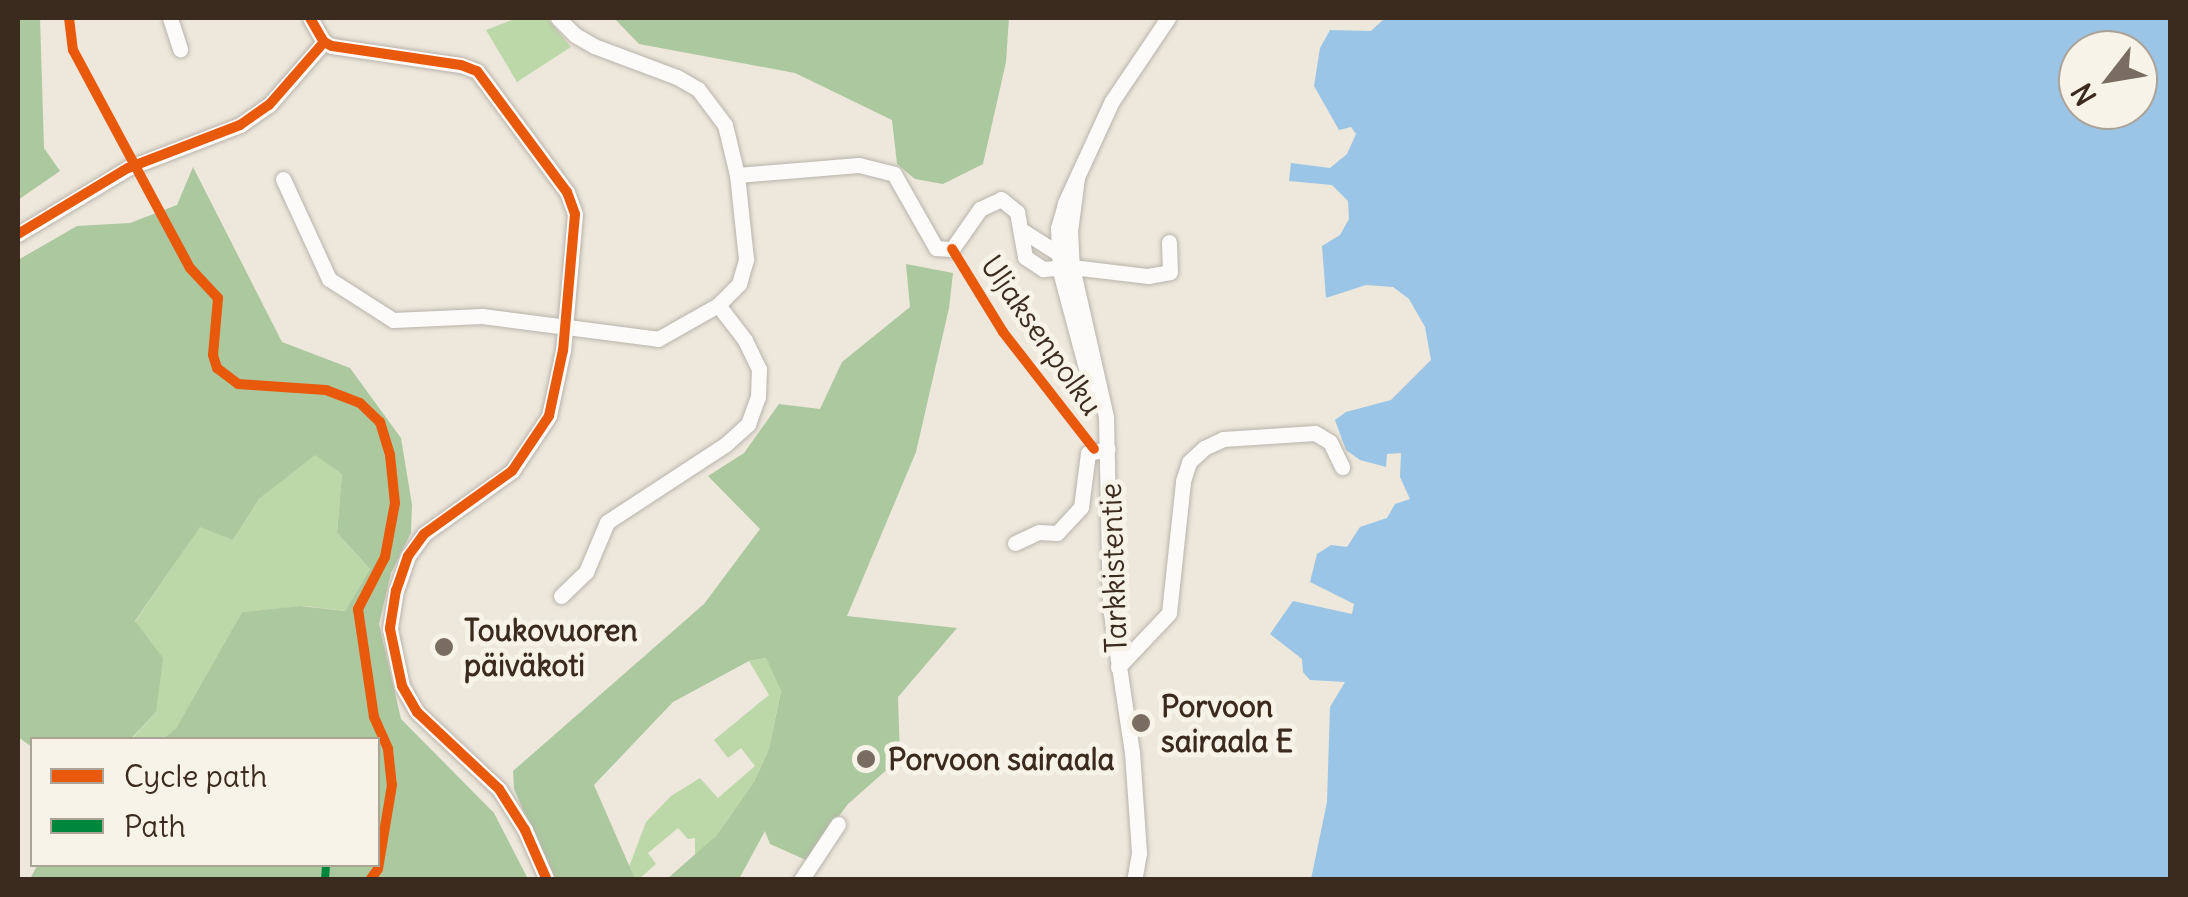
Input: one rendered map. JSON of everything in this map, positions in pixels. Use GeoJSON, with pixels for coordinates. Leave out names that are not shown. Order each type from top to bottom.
{"type":"FeatureCollection","features":[{"type":"Feature","properties":{"kind":"street"},"geometry":{"type":"LineString","coordinates":[[170,18],[180,49]]}},
{"type":"Feature","properties":{"kind":"street"},"geometry":{"type":"LineString","coordinates":[[310,18],[324,42],[461,65],[491,84],[567,192],[575,214],[564,326],[549,416],[512,471],[424,534],[402,573],[390,630],[402,686],[417,712],[499,789],[525,830],[547,880]]}},
{"type":"Feature","properties":{"kind":"street"},"geometry":{"type":"LineString","coordinates":[[284,179],[329,279],[393,320],[482,316],[658,339],[718,305],[739,284],[746,259],[737,175],[725,125],[698,89],[677,76],[594,46],[574,35],[558,18]]}},
{"type":"Feature","properties":{"kind":"street","name":"Tarkkistentie"},"geometry":{"type":"LineString","coordinates":[[1058,252],[1065,203],[1112,101],[1168,18]]}},
{"type":"Feature","properties":{"kind":"street"},"geometry":{"type":"LineString","coordinates":[[18,234],[128,168],[240,125],[269,105],[324,42]]}},
{"type":"Feature","properties":{"kind":"street"},"geometry":{"type":"LineString","coordinates":[[737,175],[870,166],[901,182],[936,248],[952,249],[980,209],[996,199],[1011,204],[1031,265],[1148,276],[1170,272],[1170,242]]}},
{"type":"Feature","properties":{"kind":"street","name":"Tarkkistentie"},"geometry":{"type":"LineString","coordinates":[[1077,178],[1066,269],[1107,442],[1110,607],[1132,752],[1138,853],[1134,880]]}},
{"type":"Feature","properties":{"kind":"street"},"geometry":{"type":"LineString","coordinates":[[1023,231],[1058,252],[1066,269]]}},
{"type":"Feature","properties":{"kind":"street"},"geometry":{"type":"LineString","coordinates":[[561,596],[586,572],[606,522],[726,444],[748,424],[758,397],[758,369],[745,340],[718,305]]}},
{"type":"Feature","properties":{"kind":"street"},"geometry":{"type":"LineString","coordinates":[[1118,667],[1169,613],[1183,482],[1189,462],[1204,448],[1223,439],[1316,433],[1330,442],[1342,467]]}},
{"type":"Feature","properties":{"kind":"street"},"geometry":{"type":"LineString","coordinates":[[1016,542],[1039,532],[1057,534],[1080,506],[1088,453],[1107,442]]}},
{"type":"Feature","properties":{"kind":"street"},"geometry":{"type":"LineString","coordinates":[[801,880],[838,824]]}},
{"type":"Feature","properties":{"kind":"green space"},"geometry":{"type":"Polygon","coordinates":[[[18,18],[40,18],[44,148],[60,171],[18,200],[18,18]]]}},
{"type":"Feature","properties":{"kind":"green space"},"geometry":{"type":"Polygon","coordinates":[[[517,18],[547,18],[571,47],[517,82],[486,30],[517,18]]]}},
{"type":"Feature","properties":{"kind":"green space"},"geometry":{"type":"Polygon","coordinates":[[[614,18],[1009,18],[1006,62],[983,164],[943,184],[915,179],[897,164],[892,120],[795,73],[639,44],[614,18]]]}},
{"type":"Feature","properties":{"kind":"green space"},"geometry":{"type":"Polygon","coordinates":[[[193,167],[282,342],[350,368],[401,438],[412,505],[411,533],[391,573],[379,624],[401,719],[494,813],[528,879],[30,879],[36,867],[380,867],[380,737],[165,737],[176,728],[242,612],[301,606],[345,611],[370,569],[337,533],[342,474],[315,455],[259,499],[233,540],[200,527],[135,621],[163,658],[156,712],[133,737],[30,737],[30,746],[18,737],[18,260],[77,226],[130,223],[177,205],[193,167]]]}},
{"type":"Feature","properties":{"kind":"green space"},"geometry":{"type":"Polygon","coordinates":[[[906,264],[953,273],[949,308],[916,452],[847,616],[957,628],[898,697],[900,758],[848,804],[806,860],[770,844],[765,831],[739,879],[667,879],[716,836],[754,782],[769,749],[781,691],[766,658],[749,661],[673,702],[594,785],[635,879],[553,879],[514,789],[513,771],[704,604],[760,529],[708,476],[744,453],[779,404],[820,409],[842,362],[910,307],[906,264]]]}},
{"type":"Feature","properties":{"kind":"green space"},"geometry":{"type":"Polygon","coordinates":[[[315,454],[342,474],[337,533],[370,569],[345,611],[305,606],[242,612],[176,728],[165,737],[134,737],[156,712],[135,622],[200,526],[233,540],[259,499],[315,454]]]}},
{"type":"Feature","properties":{"kind":"green space"},"geometry":{"type":"Polygon","coordinates":[[[766,658],[781,690],[769,749],[754,782],[716,836],[695,856],[695,838],[688,839],[678,828],[648,853],[656,864],[639,879],[624,880],[646,822],[671,796],[700,778],[718,798],[755,766],[741,748],[728,758],[714,740],[769,695],[749,661],[766,658]]]}},
{"type":"Feature","properties":{"kind":"water"},"geometry":{"type":"Polygon","coordinates":[[[1385,18],[2170,18],[2170,879],[1311,879],[1327,802],[1330,707],[1345,682],[1310,680],[1303,672],[1302,659],[1270,634],[1293,601],[1352,614],[1354,604],[1310,582],[1317,554],[1331,545],[1347,547],[1360,527],[1387,518],[1395,504],[1410,499],[1400,477],[1401,453],[1387,454],[1386,467],[1360,460],[1346,450],[1335,420],[1346,412],[1391,400],[1431,360],[1425,327],[1409,299],[1393,287],[1366,285],[1326,298],[1322,246],[1340,235],[1349,219],[1348,201],[1332,185],[1289,181],[1291,163],[1330,168],[1347,154],[1356,134],[1351,127],[1339,130],[1314,86],[1320,48],[1330,30],[1371,31],[1385,18]]]}},
{"type":"Feature","properties":{"kind":"marked path"},"geometry":{"type":"LineString","coordinates":[[325,880],[326,867]]}},
{"type":"Feature","properties":{"kind":"cycle path"},"geometry":{"type":"LineString","coordinates":[[69,18],[73,50],[190,268],[218,298],[213,355],[217,368],[238,384],[326,390],[360,403],[380,422],[390,455],[395,503],[385,557],[358,609],[374,717],[388,749],[392,785],[380,857]]}},
{"type":"Feature","properties":{"kind":"cycle path"},"geometry":{"type":"LineString","coordinates":[[310,18],[324,42],[332,46],[461,65],[477,71],[567,192],[575,214],[563,350],[549,416],[512,471],[424,534],[408,556],[396,590],[390,629],[402,686],[417,712],[499,789],[525,830],[547,880]]}},
{"type":"Feature","properties":{"kind":"cycle path"},"geometry":{"type":"LineString","coordinates":[[18,234],[128,168],[240,125],[269,105],[324,42]]}},
{"type":"Feature","properties":{"kind":"cycle path","name":"Uljaksenpolku"},"geometry":{"type":"LineString","coordinates":[[952,249],[1003,332],[1094,449]]}},
{"type":"Feature","properties":{"kind":"cycle path"},"geometry":{"type":"LineString","coordinates":[[370,880],[378,867]]}},
{"type":"Feature","properties":{"kind":"place","name":"Toukovuoren päiväkoti"},"geometry":{"type":"Point","coordinates":[444,647]}},
{"type":"Feature","properties":{"kind":"place","name":"Porvoon sairaala E"},"geometry":{"type":"Point","coordinates":[1141,723]}},
{"type":"Feature","properties":{"kind":"place","name":"Porvoon sairaala"},"geometry":{"type":"Point","coordinates":[866,759]}}]}
